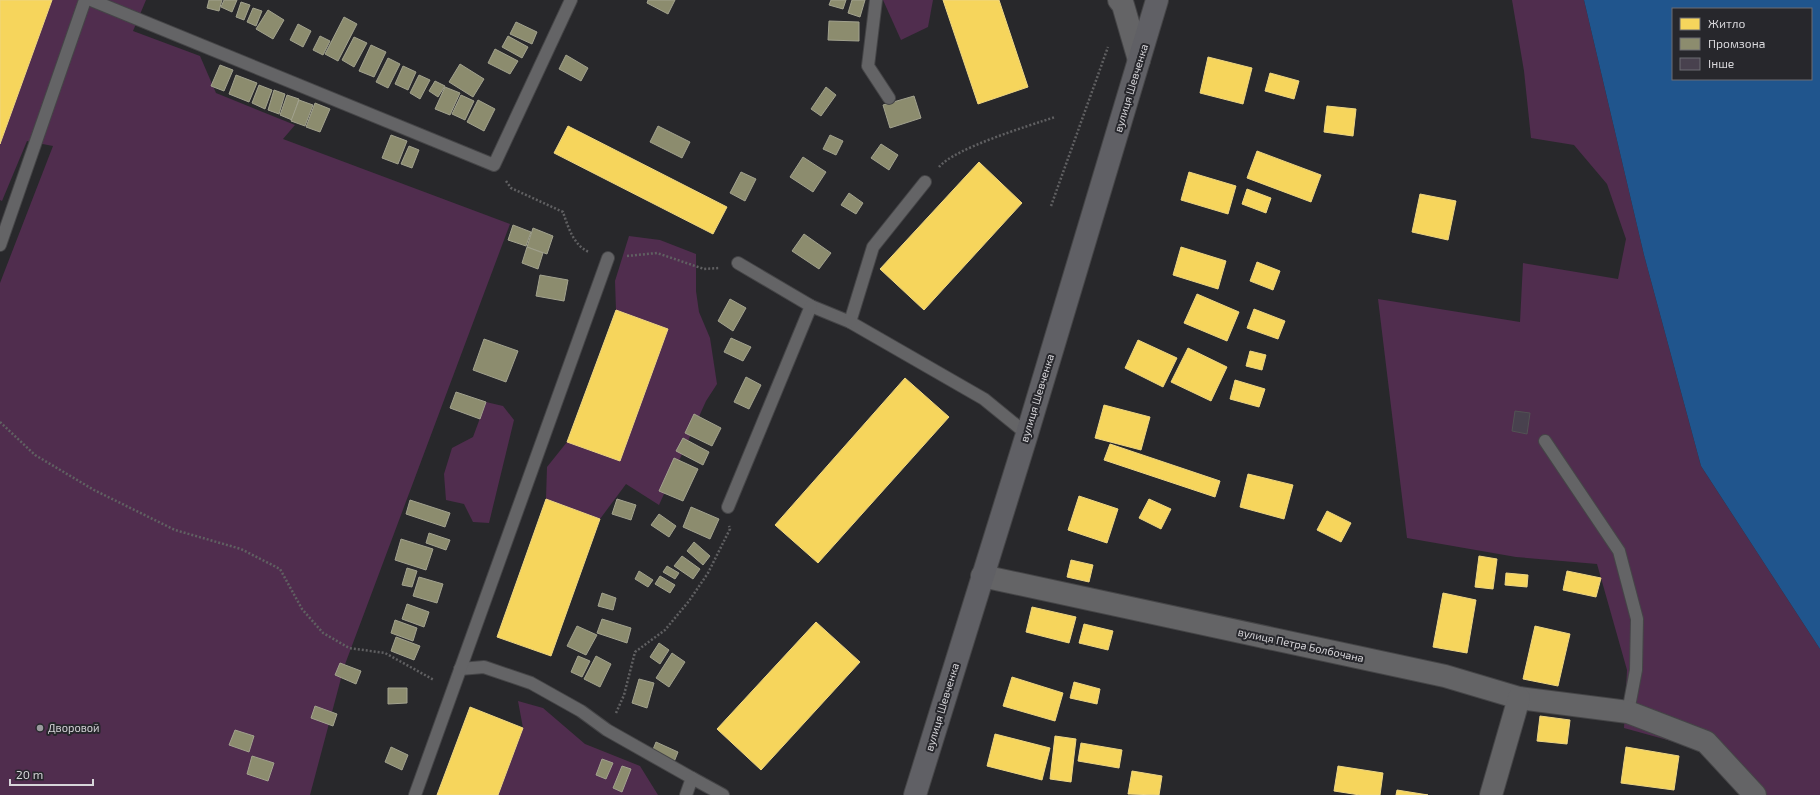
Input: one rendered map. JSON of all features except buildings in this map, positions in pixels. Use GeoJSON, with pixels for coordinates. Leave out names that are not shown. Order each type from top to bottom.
{"type":"FeatureCollection","features":[{"type":"Feature","properties":{"kind":"street"},"geometry":{"type":"LineString","coordinates":[[1119,0],[1123,5],[1139,60]]}},
{"type":"Feature","properties":{"kind":"street","name":"вулиця Шевченка"},"geometry":{"type":"LineString","coordinates":[[915,795],[1027,434],[1157,0]]}},
{"type":"Feature","properties":{"kind":"street","name":"вулиця Петра Болбочана"},"geometry":{"type":"LineString","coordinates":[[982,576],[1445,676],[1519,698],[1628,712],[1706,742],[1755,795]]}},
{"type":"Feature","properties":{"kind":"street"},"geometry":{"type":"LineString","coordinates":[[1491,795],[1519,698]]}},
{"type":"Feature","properties":{"kind":"lane"},"geometry":{"type":"LineString","coordinates":[[0,245],[85,0]]}},
{"type":"Feature","properties":{"kind":"lane"},"geometry":{"type":"LineString","coordinates":[[91,0],[494,164],[571,0]]}},
{"type":"Feature","properties":{"kind":"lane"},"geometry":{"type":"LineString","coordinates":[[876,0],[868,66],[888,98]]}},
{"type":"Feature","properties":{"kind":"lane"},"geometry":{"type":"LineString","coordinates":[[850,322],[873,247],[925,182]]}},
{"type":"Feature","properties":{"kind":"lane"},"geometry":{"type":"LineString","coordinates":[[415,795],[608,258]]}},
{"type":"Feature","properties":{"kind":"lane"},"geometry":{"type":"LineString","coordinates":[[738,263],[810,306],[850,322],[984,399],[1027,434]]}},
{"type":"Feature","properties":{"kind":"lane"},"geometry":{"type":"LineString","coordinates":[[728,507],[810,306]]}},
{"type":"Feature","properties":{"kind":"lane"},"geometry":{"type":"LineString","coordinates":[[1545,441],[1619,551],[1637,619],[1636,670],[1628,712]]}},
{"type":"Feature","properties":{"kind":"lane"},"geometry":{"type":"LineString","coordinates":[[460,669],[484,667],[531,683],[581,711],[608,730],[723,795]]}},
{"type":"Feature","properties":{"kind":"lane"},"geometry":{"type":"LineString","coordinates":[[686,795],[692,778]]}},
{"type":"Feature","properties":{"kind":"path"},"geometry":{"type":"LineString","coordinates":[[1051,206],[1109,42]]}},
{"type":"Feature","properties":{"kind":"path"},"geometry":{"type":"LineString","coordinates":[[925,182],[944,160],[966,149],[1055,117]]}},
{"type":"Feature","properties":{"kind":"path"},"geometry":{"type":"LineString","coordinates":[[494,164],[511,188],[563,212],[570,233],[583,249],[608,258],[657,253],[704,269],[732,267],[738,263]]}},
{"type":"Feature","properties":{"kind":"path"},"geometry":{"type":"LineString","coordinates":[[0,422],[35,455],[94,490],[175,530],[241,549],[280,569],[302,609],[323,633],[348,648],[385,653],[452,690]]}},
{"type":"Feature","properties":{"kind":"path"},"geometry":{"type":"LineString","coordinates":[[608,730],[624,695],[635,652],[665,630],[708,573],[730,529],[728,507]]}},
{"type":"Feature","properties":{"kind":"shaded area"},"geometry":{"type":"Polygon","coordinates":[[[52,0],[146,0],[133,31],[200,56],[216,93],[295,125],[283,139],[510,224],[344,667],[310,795],[0,795],[0,283],[53,146],[27,141],[2,201],[0,200],[0,144],[52,0]]]}},
{"type":"Feature","properties":{"kind":"shaded area"},"geometry":{"type":"Polygon","coordinates":[[[883,0],[933,0],[928,27],[901,40],[883,0]]]}},
{"type":"Feature","properties":{"kind":"shaded area"},"geometry":{"type":"Polygon","coordinates":[[[1512,0],[1584,0],[1644,255],[1701,466],[1820,649],[1820,795],[1743,795],[1700,749],[1624,728],[1627,670],[1597,564],[1516,557],[1407,538],[1378,299],[1520,322],[1523,263],[1618,279],[1626,239],[1607,184],[1574,145],[1531,138],[1524,71],[1512,0]]]}},
{"type":"Feature","properties":{"kind":"shaded area"},"geometry":{"type":"Polygon","coordinates":[[[629,236],[660,240],[696,254],[696,291],[699,312],[710,338],[717,384],[706,401],[659,505],[626,484],[600,519],[546,499],[547,467],[567,442],[620,460],[668,329],[616,310],[615,281],[629,236]]]}},
{"type":"Feature","properties":{"kind":"shaded area"},"geometry":{"type":"Polygon","coordinates":[[[486,402],[503,406],[514,420],[489,523],[473,522],[464,504],[446,500],[444,474],[452,448],[473,437],[486,402]]]}},
{"type":"Feature","properties":{"kind":"shaded area"},"geometry":{"type":"Polygon","coordinates":[[[518,701],[543,708],[585,744],[640,766],[658,795],[498,795],[523,728],[518,701]]]}},
{"type":"Feature","properties":{"kind":"water"},"geometry":{"type":"Polygon","coordinates":[[[1584,0],[1820,0],[1820,649],[1701,466],[1644,255],[1584,0]]]}},
{"type":"Feature","properties":{"kind":"place","name":"Дворовой"},"geometry":{"type":"Point","coordinates":[40,728]}}]}
